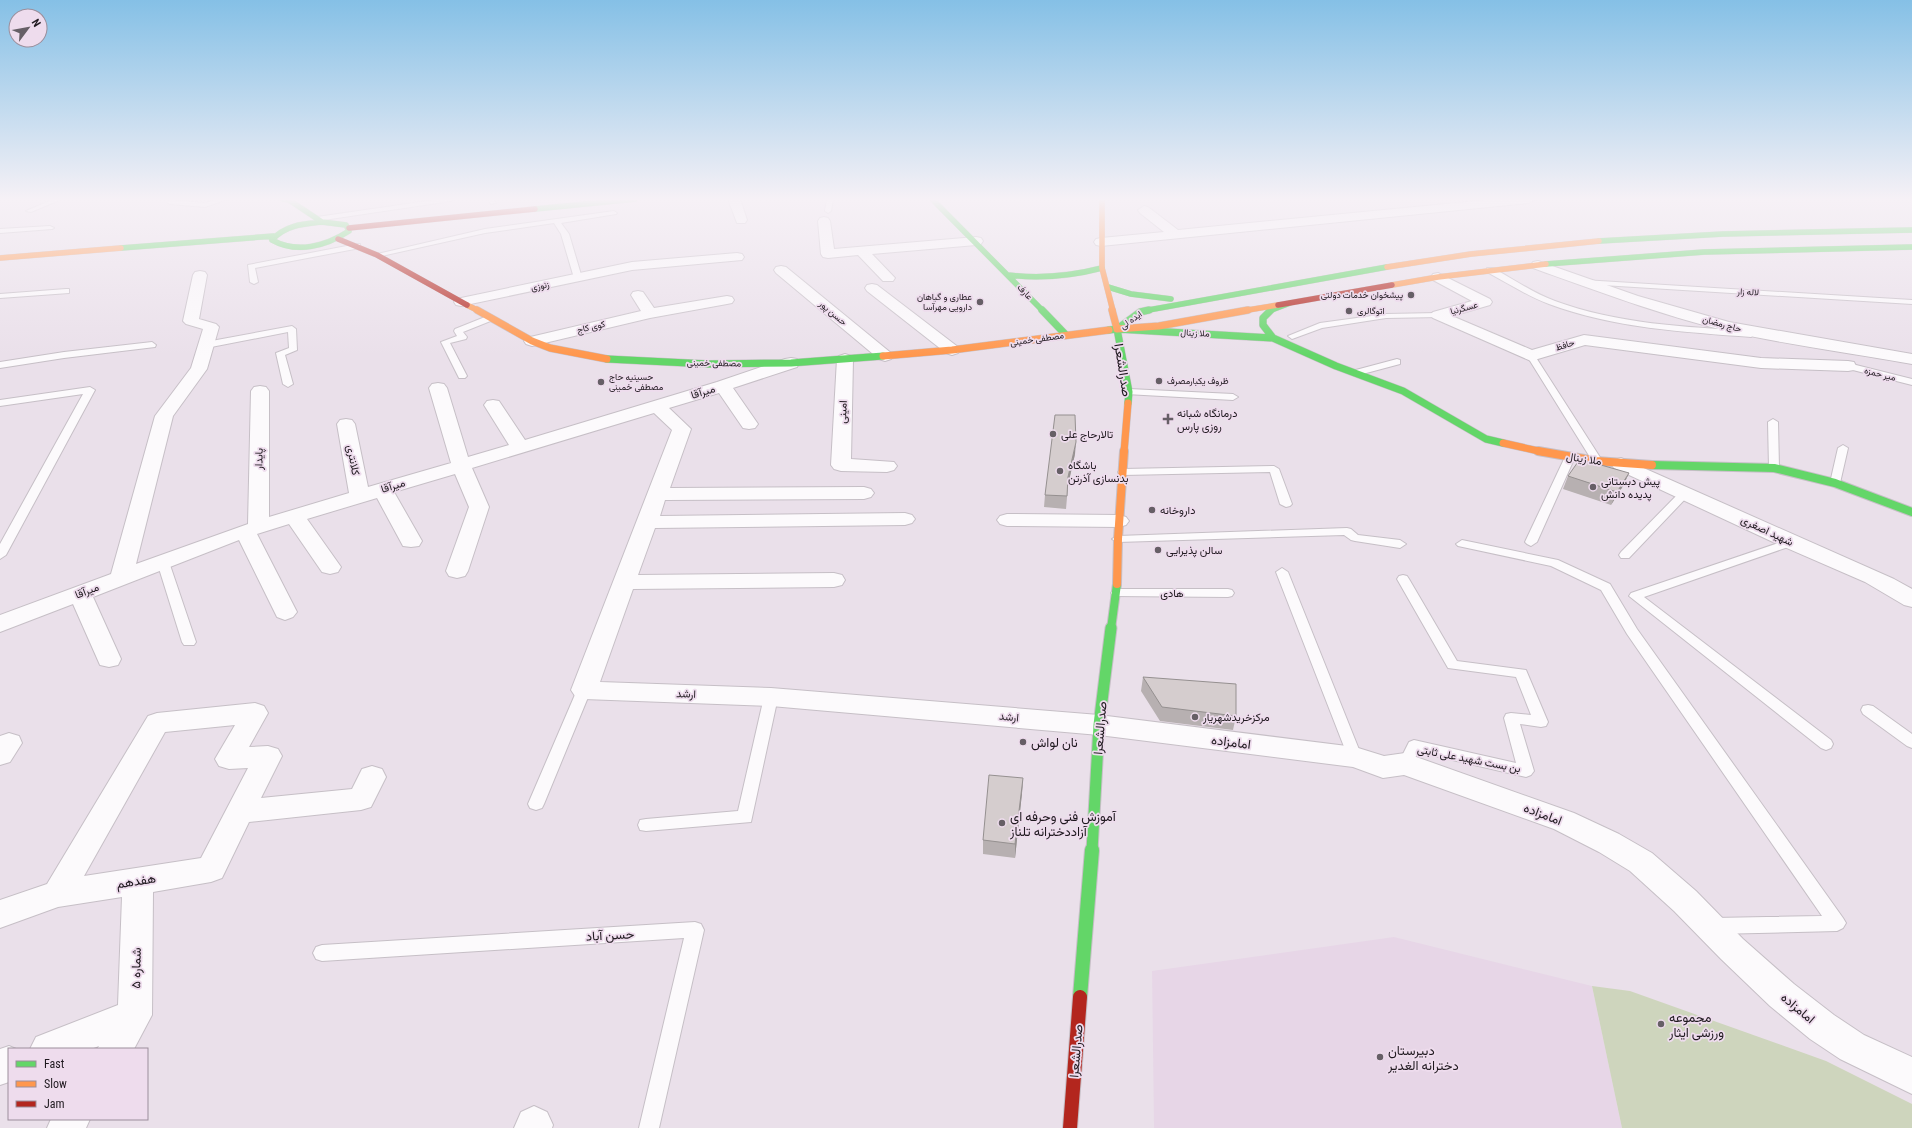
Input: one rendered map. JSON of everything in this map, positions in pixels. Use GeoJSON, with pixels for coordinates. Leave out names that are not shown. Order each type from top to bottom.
{"type":"FeatureCollection","features":[{"type":"Feature","properties":{"kind":"main road"},"geometry":{"type":"LineString","coordinates":[[0,258],[79,252]]}},
{"type":"Feature","properties":{"kind":"main road","name":"مصطفی خمینی"},"geometry":{"type":"LineString","coordinates":[[370,252],[532,341],[550,348],[614,360],[708,364],[792,363],[952,350],[1117,329]]}},
{"type":"Feature","properties":{"kind":"main road","name":"عارف"},"geometry":{"type":"LineString","coordinates":[[985,252],[1066,335]]}},
{"type":"Feature","properties":{"kind":"main road","name":"صدرالشعرا"},"geometry":{"type":"LineString","coordinates":[[1070,1128],[1093,834],[1099,725],[1117,593],[1119,530],[1129,392],[1108,287],[1102,268],[1101,252]]}},
{"type":"Feature","properties":{"kind":"main road","name":"ایده لى"},"geometry":{"type":"LineString","coordinates":[[1117,329],[1140,312],[1410,263],[1503,252]]}},
{"type":"Feature","properties":{"kind":"main road","name":"ایده لى"},"geometry":{"type":"LineString","coordinates":[[1117,329],[1159,326],[1438,277],[1490,270],[1719,252]]}},
{"type":"Feature","properties":{"kind":"main road"},"geometry":{"type":"LineString","coordinates":[[1008,276],[1031,279],[1069,277],[1102,268]]}},
{"type":"Feature","properties":{"kind":"main road"},"geometry":{"type":"LineString","coordinates":[[1108,287],[1149,297],[1202,300]]}},
{"type":"Feature","properties":{"kind":"main road"},"geometry":{"type":"LineString","coordinates":[[1251,324],[1263,325],[1263,318],[1269,311],[1290,303]]}},
{"type":"Feature","properties":{"kind":"main road","name":"ملا زینال"},"geometry":{"type":"LineString","coordinates":[[1263,325],[1273,338]]}},
{"type":"Feature","properties":{"kind":"main road"},"geometry":{"type":"LineString","coordinates":[[1227,335],[1229,328],[1232,326]]}},
{"type":"Feature","properties":{"kind":"main road","name":"ملا زینال"},"geometry":{"type":"LineString","coordinates":[[1117,329],[1273,338],[1355,373],[1403,391],[1486,439],[1598,462],[1621,464],[1679,464],[1774,468],[1835,483],[1912,512]]}},
{"type":"Feature","properties":{"kind":"street"},"geometry":{"type":"LineString","coordinates":[[828,252],[828,254],[854,252]]}},
{"type":"Feature","properties":{"kind":"street"},"geometry":{"type":"LineString","coordinates":[[862,252],[888,278]]}},
{"type":"Feature","properties":{"kind":"street","name":"زنوزی"},"geometry":{"type":"LineString","coordinates":[[461,302],[632,266],[737,257]]}},
{"type":"Feature","properties":{"kind":"street","name":"حاج رمضان"},"geometry":{"type":"LineString","coordinates":[[1538,265],[1584,282],[1727,326],[1912,359]]}},
{"type":"Feature","properties":{"kind":"street","name":"حسن پور"},"geometry":{"type":"LineString","coordinates":[[781,270],[885,356]]}},
{"type":"Feature","properties":{"kind":"street"},"geometry":{"type":"LineString","coordinates":[[121,578],[164,416],[199,369],[211,327],[190,321],[200,275]]}},
{"type":"Feature","properties":{"kind":"street","name":"عسگرنیا"},"geometry":{"type":"LineString","coordinates":[[1438,277],[1485,302],[1438,315]]}},
{"type":"Feature","properties":{"kind":"street"},"geometry":{"type":"LineString","coordinates":[[872,288],[952,350]]}},
{"type":"Feature","properties":{"kind":"street"},"geometry":{"type":"LineString","coordinates":[[638,295],[650,313]]}},
{"type":"Feature","properties":{"kind":"street","name":"کوی کاج"},"geometry":{"type":"LineString","coordinates":[[532,341],[650,313],[727,300]]}},
{"type":"Feature","properties":{"kind":"street"},"geometry":{"type":"LineString","coordinates":[[1438,315],[1532,356]]}},
{"type":"Feature","properties":{"kind":"street","name":"حافظ"},"geometry":{"type":"LineString","coordinates":[[1532,356],[1584,340],[1761,363],[1848,366]]}},
{"type":"Feature","properties":{"kind":"street","name":"امینی"},"geometry":{"type":"LineString","coordinates":[[845,359],[841,465],[887,466]]}},
{"type":"Feature","properties":{"kind":"street","name":"میرآقا"},"geometry":{"type":"LineString","coordinates":[[0,624],[252,529],[723,386],[792,363]]}},
{"type":"Feature","properties":{"kind":"street"},"geometry":{"type":"LineString","coordinates":[[723,386],[750,424]]}},
{"type":"Feature","properties":{"kind":"street"},"geometry":{"type":"LineString","coordinates":[[438,388],[461,465],[479,507],[457,571]]}},
{"type":"Feature","properties":{"kind":"street","name":"پایدار"},"geometry":{"type":"LineString","coordinates":[[252,529],[260,391]]}},
{"type":"Feature","properties":{"kind":"street"},"geometry":{"type":"LineString","coordinates":[[493,405],[520,448]]}},
{"type":"Feature","properties":{"kind":"street"},"geometry":{"type":"LineString","coordinates":[[584,690],[682,429],[657,406]]}},
{"type":"Feature","properties":{"kind":"street","name":"کلانتری"},"geometry":{"type":"LineString","coordinates":[[346,424],[360,496]]}},
{"type":"Feature","properties":{"kind":"street","name":"شهید اصغری"},"geometry":{"type":"LineString","coordinates":[[1621,464],[1790,542],[1846,565],[1901,592],[1912,600]]}},
{"type":"Feature","properties":{"kind":"street"},"geometry":{"type":"LineString","coordinates":[[382,489],[411,541]]}},
{"type":"Feature","properties":{"kind":"street"},"geometry":{"type":"LineString","coordinates":[[657,494],[864,493]]}},
{"type":"Feature","properties":{"kind":"street"},"geometry":{"type":"LineString","coordinates":[[294,516],[330,567]]}},
{"type":"Feature","properties":{"kind":"street"},"geometry":{"type":"LineString","coordinates":[[647,522],[905,519]]}},
{"type":"Feature","properties":{"kind":"street"},"geometry":{"type":"LineString","coordinates":[[1007,520],[1119,530]]}},
{"type":"Feature","properties":{"kind":"street"},"geometry":{"type":"LineString","coordinates":[[252,529],[285,612]]}},
{"type":"Feature","properties":{"kind":"street"},"geometry":{"type":"LineString","coordinates":[[624,582],[834,580]]}},
{"type":"Feature","properties":{"kind":"street"},"geometry":{"type":"LineString","coordinates":[[80,594],[109,660]]}},
{"type":"Feature","properties":{"kind":"street","name":"ارشد"},"geometry":{"type":"LineString","coordinates":[[584,690],[771,697],[1099,725]]}},
{"type":"Feature","properties":{"kind":"street"},"geometry":{"type":"LineString","coordinates":[[58,894],[158,723],[255,713],[229,759],[268,756],[239,812]]}},
{"type":"Feature","properties":{"kind":"street","name":"امامزاده"},"geometry":{"type":"LineString","coordinates":[[1099,725],[1354,758],[1383,767],[1405,764],[1564,821],[1609,842],[1641,862],[1685,901],[1709,926],[1782,995],[1822,1027],[1852,1047],[1912,1076]]}},
{"type":"Feature","properties":{"kind":"street"},"geometry":{"type":"LineString","coordinates":[[239,812],[361,799],[372,777]]}},
{"type":"Feature","properties":{"kind":"street","name":"هفدهم"},"geometry":{"type":"LineString","coordinates":[[0,914],[58,894],[211,870],[239,812]]}},
{"type":"Feature","properties":{"kind":"street","name":"شماره ۵"},"geometry":{"type":"LineString","coordinates":[[116,1048],[135,1015],[138,881]]}},
{"type":"Feature","properties":{"kind":"street"},"geometry":{"type":"LineString","coordinates":[[51,1048],[135,1015]]}},
{"type":"Feature","properties":{"kind":"lane"},"geometry":{"type":"LineString","coordinates":[[254,282],[251,266],[327,252]]}},
{"type":"Feature","properties":{"kind":"lane"},"geometry":{"type":"LineString","coordinates":[[377,255],[392,252]]}},
{"type":"Feature","properties":{"kind":"lane"},"geometry":{"type":"LineString","coordinates":[[570,252],[578,278]]}},
{"type":"Feature","properties":{"kind":"lane"},"geometry":{"type":"LineString","coordinates":[[1490,270],[1552,303],[1602,316],[1676,329],[1771,335]]}},
{"type":"Feature","properties":{"kind":"lane","name":"لاله زار"},"geometry":{"type":"LineString","coordinates":[[1584,282],[1912,302]]}},
{"type":"Feature","properties":{"kind":"lane"},"geometry":{"type":"LineString","coordinates":[[0,296],[66,291]]}},
{"type":"Feature","properties":{"kind":"lane"},"geometry":{"type":"LineString","coordinates":[[1292,336],[1320,326],[1386,316],[1438,315]]}},
{"type":"Feature","properties":{"kind":"lane"},"geometry":{"type":"LineString","coordinates":[[462,376],[445,342],[462,337],[458,331],[490,318]]}},
{"type":"Feature","properties":{"kind":"lane"},"geometry":{"type":"LineString","coordinates":[[206,345],[292,329],[293,350],[280,353],[288,384]]}},
{"type":"Feature","properties":{"kind":"lane"},"geometry":{"type":"LineString","coordinates":[[0,365],[64,355],[152,345]]}},
{"type":"Feature","properties":{"kind":"lane"},"geometry":{"type":"LineString","coordinates":[[1532,356],[1598,462]]}},
{"type":"Feature","properties":{"kind":"lane"},"geometry":{"type":"LineString","coordinates":[[1355,373],[1397,362]]}},
{"type":"Feature","properties":{"kind":"lane","name":"میر حمزه"},"geometry":{"type":"LineString","coordinates":[[1848,366],[1912,382]]}},
{"type":"Feature","properties":{"kind":"lane"},"geometry":{"type":"LineString","coordinates":[[0,403],[90,390],[0,555]]}},
{"type":"Feature","properties":{"kind":"lane"},"geometry":{"type":"LineString","coordinates":[[1129,392],[1233,397]]}},
{"type":"Feature","properties":{"kind":"lane"},"geometry":{"type":"LineString","coordinates":[[1773,422],[1774,468]]}},
{"type":"Feature","properties":{"kind":"lane"},"geometry":{"type":"LineString","coordinates":[[1835,483],[1843,448]]}},
{"type":"Feature","properties":{"kind":"lane"},"geometry":{"type":"LineString","coordinates":[[1532,542],[1570,457]]}},
{"type":"Feature","properties":{"kind":"lane"},"geometry":{"type":"LineString","coordinates":[[1123,472],[1274,469],[1286,504]]}},
{"type":"Feature","properties":{"kind":"lane"},"geometry":{"type":"LineString","coordinates":[[1625,555],[1685,493]]}},
{"type":"Feature","properties":{"kind":"lane"},"geometry":{"type":"LineString","coordinates":[[1119,530],[1347,531],[1355,538],[1400,544]]}},
{"type":"Feature","properties":{"kind":"lane"},"geometry":{"type":"LineString","coordinates":[[1790,542],[1635,596],[1826,744]]}},
{"type":"Feature","properties":{"kind":"lane"},"geometry":{"type":"LineString","coordinates":[[1462,544],[1554,562],[1606,587],[1632,631],[1837,923],[1709,926]]}},
{"type":"Feature","properties":{"kind":"lane"},"geometry":{"type":"LineString","coordinates":[[163,562],[189,642]]}},
{"type":"Feature","properties":{"kind":"lane"},"geometry":{"type":"LineString","coordinates":[[1282,572],[1354,758]]}},
{"type":"Feature","properties":{"kind":"lane","name":"بن بست شهید علی ثابتی"},"geometry":{"type":"LineString","coordinates":[[1404,579],[1452,665],[1521,673],[1541,722],[1511,718],[1526,771],[1414,746],[1405,764]]}},
{"type":"Feature","properties":{"kind":"lane","name":"هادی"},"geometry":{"type":"LineString","coordinates":[[1117,593],[1228,593]]}},
{"type":"Feature","properties":{"kind":"lane"},"geometry":{"type":"LineString","coordinates":[[536,804],[584,690]]}},
{"type":"Feature","properties":{"kind":"lane"},"geometry":{"type":"LineString","coordinates":[[646,826],[745,817],[771,697]]}},
{"type":"Feature","properties":{"kind":"lane"},"geometry":{"type":"LineString","coordinates":[[1868,710],[1912,742]]}},
{"type":"Feature","properties":{"kind":"lane","name":"حسن آباد"},"geometry":{"type":"LineString","coordinates":[[322,953],[695,930],[649,1128]]}},
{"type":"Feature","properties":{"kind":"shaded area","name":"دبیرستان دخترانه الغدیر"},"geometry":{"type":"Polygon","coordinates":[[[1394,937],[1592,986],[1622,1128],[1154,1128],[1152,971],[1394,937]]]}},
{"type":"Feature","properties":{"kind":"green space","name":"مجموعه ورزشی ایثار"},"geometry":{"type":"Polygon","coordinates":[[[1592,986],[1630,991],[1826,1061],[1912,1104],[1912,1128],[1622,1128],[1592,986]]]}},
{"type":"Feature","properties":{"kind":"building"},"geometry":{"type":"Polygon","coordinates":[[[1055,415],[1075,415],[1076,442],[1068,477],[1067,496],[1045,495],[1055,415]]]}},
{"type":"Feature","properties":{"kind":"building"},"geometry":{"type":"Polygon","coordinates":[[[1580,459],[1629,473],[1617,492],[1568,476],[1580,459]]]}},
{"type":"Feature","properties":{"kind":"building"},"geometry":{"type":"Polygon","coordinates":[[[1143,677],[1236,684],[1236,716],[1162,707],[1143,677]]]}},
{"type":"Feature","properties":{"kind":"building","name":"آموزش فنی وحرفه ای آزاددخترانه تلناز"},"geometry":{"type":"Polygon","coordinates":[[[989,775],[1023,778],[1015,844],[983,840],[989,775]]]}},
{"type":"Feature","properties":{"kind":"traffic: fast"},"geometry":{"type":"LineString","coordinates":[[984,252],[1066,335]]}},
{"type":"Feature","properties":{"kind":"traffic: fast"},"geometry":{"type":"LineString","coordinates":[[1546,264],[1719,252]]}},
{"type":"Feature","properties":{"kind":"traffic: fast"},"geometry":{"type":"LineString","coordinates":[[1117,329],[1140,312],[1387,267]]}},
{"type":"Feature","properties":{"kind":"traffic: fast"},"geometry":{"type":"LineString","coordinates":[[1008,275],[1020,277],[1055,277],[1078,274],[1102,268]]}},
{"type":"Feature","properties":{"kind":"traffic: fast"},"geometry":{"type":"LineString","coordinates":[[1108,287],[1131,294],[1171,299]]}},
{"type":"Feature","properties":{"kind":"traffic: fast"},"geometry":{"type":"LineString","coordinates":[[1273,338],[1263,325],[1263,318],[1269,311],[1290,303]]}},
{"type":"Feature","properties":{"kind":"traffic: fast"},"geometry":{"type":"LineString","coordinates":[[1109,330],[1117,329],[1273,338],[1336,366],[1403,391],[1486,439],[1503,443]]}},
{"type":"Feature","properties":{"kind":"traffic: fast"},"geometry":{"type":"LineString","coordinates":[[1117,329],[1129,392],[1128,403]]}},
{"type":"Feature","properties":{"kind":"traffic: fast"},"geometry":{"type":"LineString","coordinates":[[607,359],[708,364],[791,363],[883,356]]}},
{"type":"Feature","properties":{"kind":"traffic: fast"},"geometry":{"type":"LineString","coordinates":[[1652,465],[1774,468],[1835,483],[1912,512]]}},
{"type":"Feature","properties":{"kind":"traffic: fast"},"geometry":{"type":"LineString","coordinates":[[1080,997],[1093,834],[1099,725],[1117,584]]}},
{"type":"Feature","properties":{"kind":"traffic: slow"},"geometry":{"type":"LineString","coordinates":[[0,258],[77,252]]}},
{"type":"Feature","properties":{"kind":"traffic: slow"},"geometry":{"type":"LineString","coordinates":[[1102,252],[1102,268],[1117,329]]}},
{"type":"Feature","properties":{"kind":"traffic: slow"},"geometry":{"type":"LineString","coordinates":[[1387,267],[1494,252]]}},
{"type":"Feature","properties":{"kind":"traffic: slow"},"geometry":{"type":"LineString","coordinates":[[1392,285],[1438,277],[1546,264]]}},
{"type":"Feature","properties":{"kind":"traffic: slow"},"geometry":{"type":"LineString","coordinates":[[467,305],[532,341],[550,348],[607,359]]}},
{"type":"Feature","properties":{"kind":"traffic: slow"},"geometry":{"type":"LineString","coordinates":[[1117,329],[1159,326],[1278,305]]}},
{"type":"Feature","properties":{"kind":"traffic: slow"},"geometry":{"type":"LineString","coordinates":[[883,356],[952,350],[1109,330]]}},
{"type":"Feature","properties":{"kind":"traffic: slow"},"geometry":{"type":"LineString","coordinates":[[1117,584],[1118,539],[1128,403]]}},
{"type":"Feature","properties":{"kind":"traffic: slow"},"geometry":{"type":"LineString","coordinates":[[1503,443],[1540,452],[1577,458],[1614,463],[1652,465]]}},
{"type":"Feature","properties":{"kind":"traffic: jam"},"geometry":{"type":"LineString","coordinates":[[369,252],[467,305]]}},
{"type":"Feature","properties":{"kind":"traffic: jam"},"geometry":{"type":"LineString","coordinates":[[1278,305],[1392,285]]}},
{"type":"Feature","properties":{"kind":"traffic: jam"},"geometry":{"type":"LineString","coordinates":[[1070,1128],[1080,997]]}},
{"type":"Feature","properties":{"kind":"place","name":"پیشخوان خدمات دولتی"},"geometry":{"type":"Point","coordinates":[1411,295]}},
{"type":"Feature","properties":{"kind":"place","name":"عطاری و گیاهان دارویی مهرآسا"},"geometry":{"type":"Point","coordinates":[980,302]}},
{"type":"Feature","properties":{"kind":"place","name":"اتوگالری"},"geometry":{"type":"Point","coordinates":[1349,311]}},
{"type":"Feature","properties":{"kind":"place","name":"ظروف یکبارمصرف"},"geometry":{"type":"Point","coordinates":[1159,381]}},
{"type":"Feature","properties":{"kind":"place","name":"حسینیه حاج مصطفی خمینی"},"geometry":{"type":"Point","coordinates":[601,382]}},
{"type":"Feature","properties":{"kind":"place","name":"درمانگاه شبانه روزی پارس"},"geometry":{"type":"Point","coordinates":[1168,419]}},
{"type":"Feature","properties":{"kind":"place","name":"تالارحاج علی"},"geometry":{"type":"Point","coordinates":[1053,434]}},
{"type":"Feature","properties":{"kind":"place","name":"باشگاه بدنسازی آذرتن"},"geometry":{"type":"Point","coordinates":[1060,471]}},
{"type":"Feature","properties":{"kind":"place","name":"پیش دبستانی پدیده دانش"},"geometry":{"type":"Point","coordinates":[1593,487]}},
{"type":"Feature","properties":{"kind":"place","name":"داروخانه"},"geometry":{"type":"Point","coordinates":[1152,510]}},
{"type":"Feature","properties":{"kind":"place","name":"سالن پذیرایی"},"geometry":{"type":"Point","coordinates":[1158,550]}},
{"type":"Feature","properties":{"kind":"place","name":"مرکزخریدشهریار"},"geometry":{"type":"Point","coordinates":[1195,717]}},
{"type":"Feature","properties":{"kind":"place","name":"نان لواش"},"geometry":{"type":"Point","coordinates":[1023,742]}},
{"type":"Feature","properties":{"kind":"place","name":"آموزش فنی وحرفه ای آزاددخترانه تلناز"},"geometry":{"type":"Point","coordinates":[1002,823]}},
{"type":"Feature","properties":{"kind":"place","name":"مجموعه ورزشی ایثار"},"geometry":{"type":"Point","coordinates":[1661,1024]}},
{"type":"Feature","properties":{"kind":"place","name":"دبیرستان دخترانه الغدیر"},"geometry":{"type":"Point","coordinates":[1380,1057]}}]}
